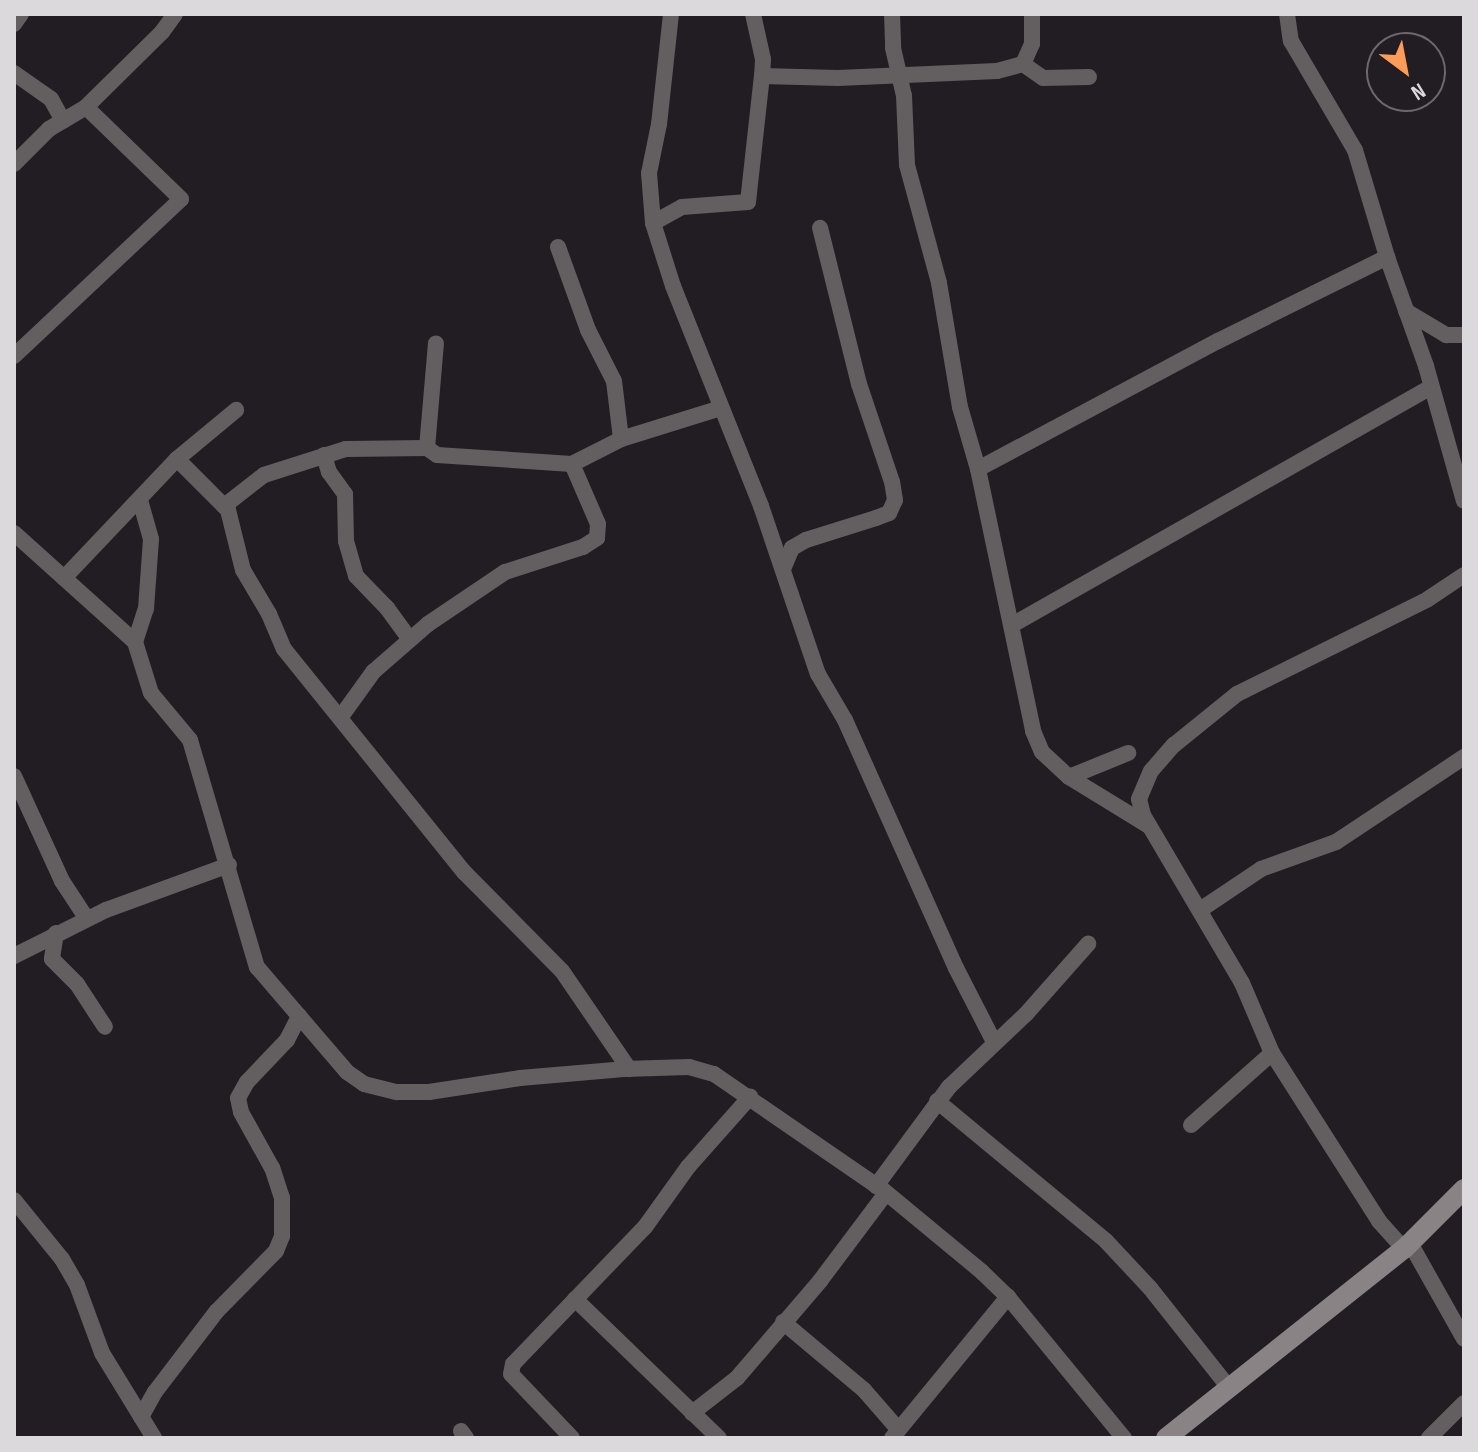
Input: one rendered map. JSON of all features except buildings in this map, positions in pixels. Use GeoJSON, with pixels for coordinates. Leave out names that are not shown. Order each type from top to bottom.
{"type":"FeatureCollection","features":[{"type":"Feature","properties":{"kind":"street"},"geometry":{"type":"LineString","coordinates":[[14,24],[21,14]]}},
{"type":"Feature","properties":{"kind":"street"},"geometry":{"type":"LineString","coordinates":[[14,164],[49,129],[86,107],[162,32],[175,14]]}},
{"type":"Feature","properties":{"kind":"street"},"geometry":{"type":"LineString","coordinates":[[671,14],[659,124],[649,173],[653,223],[673,286],[783,569],[818,674],[845,720],[956,968],[994,1042]]}},
{"type":"Feature","properties":{"kind":"street"},"geometry":{"type":"LineString","coordinates":[[653,223],[682,207],[748,202],[763,59],[753,14]]}},
{"type":"Feature","properties":{"kind":"street"},"geometry":{"type":"LineString","coordinates":[[892,14],[898,75],[904,96],[907,165],[927,229],[960,407],[978,469],[1033,731],[1042,752],[1069,777],[1150,827]]}},
{"type":"Feature","properties":{"kind":"street"},"geometry":{"type":"LineString","coordinates":[[1023,64],[1032,44],[1032,14]]}},
{"type":"Feature","properties":{"kind":"street"},"geometry":{"type":"LineString","coordinates":[[1287,14],[1291,41],[1355,150],[1387,257],[1424,361],[1464,501]]}},
{"type":"Feature","properties":{"kind":"street"},"geometry":{"type":"LineString","coordinates":[[762,76],[997,71],[1023,64]]}},
{"type":"Feature","properties":{"kind":"street"},"geometry":{"type":"LineString","coordinates":[[1023,64],[1043,78],[1089,77]]}},
{"type":"Feature","properties":{"kind":"street"},"geometry":{"type":"LineString","coordinates":[[14,73],[51,99],[63,121]]}},
{"type":"Feature","properties":{"kind":"street"},"geometry":{"type":"LineString","coordinates":[[14,356],[181,199],[86,107]]}},
{"type":"Feature","properties":{"kind":"street"},"geometry":{"type":"LineString","coordinates":[[783,569],[792,548],[806,540],[889,513],[895,500],[892,482],[859,384],[820,228]]}},
{"type":"Feature","properties":{"kind":"street"},"geometry":{"type":"LineString","coordinates":[[558,247],[588,330],[614,381],[621,439]]}},
{"type":"Feature","properties":{"kind":"street"},"geometry":{"type":"LineString","coordinates":[[978,469],[1218,341],[1387,257]]}},
{"type":"Feature","properties":{"kind":"street"},"geometry":{"type":"LineString","coordinates":[[1406,311],[1446,335],[1464,335]]}},
{"type":"Feature","properties":{"kind":"street"},"geometry":{"type":"LineString","coordinates":[[1424,361],[1446,335]]}},
{"type":"Feature","properties":{"kind":"street"},"geometry":{"type":"LineString","coordinates":[[427,448],[436,343]]}},
{"type":"Feature","properties":{"kind":"street"},"geometry":{"type":"LineString","coordinates":[[1012,625],[1431,387]]}},
{"type":"Feature","properties":{"kind":"street"},"geometry":{"type":"LineString","coordinates":[[224,506],[264,475],[346,449],[427,448],[437,455],[572,464],[621,439],[721,408]]}},
{"type":"Feature","properties":{"kind":"street"},"geometry":{"type":"LineString","coordinates":[[64,578],[177,459],[236,410]]}},
{"type":"Feature","properties":{"kind":"street"},"geometry":{"type":"LineString","coordinates":[[324,455],[329,472],[345,494],[346,541],[356,576],[387,608],[410,640]]}},
{"type":"Feature","properties":{"kind":"street"},"geometry":{"type":"LineString","coordinates":[[177,459],[224,506],[235,527],[243,570],[284,649],[464,872],[562,971],[629,1069]]}},
{"type":"Feature","properties":{"kind":"street"},"geometry":{"type":"LineString","coordinates":[[340,718],[373,672],[410,640],[505,572],[583,547],[597,538],[598,524],[572,464]]}},
{"type":"Feature","properties":{"kind":"street"},"geometry":{"type":"LineString","coordinates":[[135,642],[146,609],[151,539],[140,500]]}},
{"type":"Feature","properties":{"kind":"street"},"geometry":{"type":"LineString","coordinates":[[14,533],[135,642],[151,693],[190,740],[257,967],[347,1072],[364,1084],[397,1092],[429,1092],[520,1078],[629,1069],[689,1067],[714,1074],[881,1189],[1008,1297],[1124,1438]]}},
{"type":"Feature","properties":{"kind":"street"},"geometry":{"type":"LineString","coordinates":[[1464,575],[1428,599],[1237,694],[1207,715],[1174,745],[1143,784],[1139,799],[1150,827],[1242,983],[1272,1053],[1379,1221],[1407,1246],[1464,1339]]}},
{"type":"Feature","properties":{"kind":"street"},"geometry":{"type":"LineString","coordinates":[[1069,777],[1128,753]]}},
{"type":"Feature","properties":{"kind":"street"},"geometry":{"type":"LineString","coordinates":[[1200,910],[1261,869],[1336,842],[1464,757]]}},
{"type":"Feature","properties":{"kind":"street"},"geometry":{"type":"LineString","coordinates":[[16,783],[62,881],[87,919]]}},
{"type":"Feature","properties":{"kind":"street"},"geometry":{"type":"LineString","coordinates":[[14,956],[51,941],[87,919],[229,865]]}},
{"type":"Feature","properties":{"kind":"street"},"geometry":{"type":"LineString","coordinates":[[51,941],[52,959],[56,966],[77,984],[105,1027]]}},
{"type":"Feature","properties":{"kind":"street"},"geometry":{"type":"LineString","coordinates":[[692,1413],[737,1378],[783,1322],[881,1189],[937,1101],[1026,1014],[1088,944]]}},
{"type":"Feature","properties":{"kind":"street"},"geometry":{"type":"LineString","coordinates":[[141,1417],[155,1392],[217,1311],[276,1251],[282,1236],[282,1198],[272,1168],[241,1112],[238,1098],[247,1082],[287,1040],[299,1016]]}},
{"type":"Feature","properties":{"kind":"street"},"geometry":{"type":"LineString","coordinates":[[1191,1125],[1272,1053]]}},
{"type":"Feature","properties":{"kind":"street"},"geometry":{"type":"LineString","coordinates":[[572,1438],[510,1369],[645,1227],[688,1167],[750,1097]]}},
{"type":"Feature","properties":{"kind":"street"},"geometry":{"type":"LineString","coordinates":[[937,1101],[1106,1241],[1150,1288],[1230,1389]]}},
{"type":"Feature","properties":{"kind":"street"},"geometry":{"type":"LineString","coordinates":[[1166,1438],[1407,1246],[1464,1189]]}},
{"type":"Feature","properties":{"kind":"street"},"geometry":{"type":"LineString","coordinates":[[14,1200],[62,1259],[77,1285],[102,1353],[154,1438]]}},
{"type":"Feature","properties":{"kind":"street"},"geometry":{"type":"LineString","coordinates":[[783,1322],[864,1390],[895,1433],[1008,1297]]}},
{"type":"Feature","properties":{"kind":"street"},"geometry":{"type":"LineString","coordinates":[[575,1299],[719,1438]]}},
{"type":"Feature","properties":{"kind":"street"},"geometry":{"type":"LineString","coordinates":[[1429,1438],[1464,1403]]}}]}
